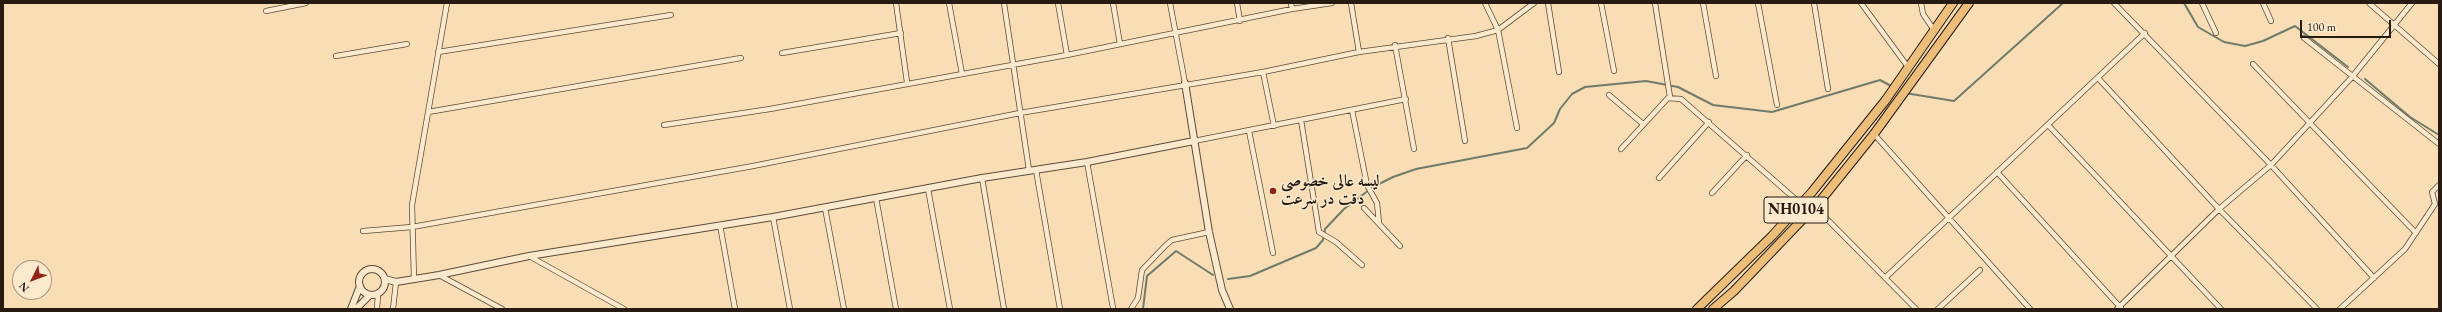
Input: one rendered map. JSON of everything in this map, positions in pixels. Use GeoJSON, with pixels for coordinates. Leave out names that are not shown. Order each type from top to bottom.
{"type":"FeatureCollection","features":[{"type":"Feature","properties":{"kind":"highway","name":"NH0104"},"geometry":{"type":"LineString","coordinates":[[1697,309],[1720,288],[1812,192],[1885,100],[1953,3]]}},
{"type":"Feature","properties":{"kind":"highway","name":"NH0104"},"geometry":{"type":"LineString","coordinates":[[1713,309],[1734,291],[1821,200],[1872,137],[1969,3]]}},
{"type":"Feature","properties":{"kind":"highway"},"geometry":{"type":"LineString","coordinates":[[1860,132],[1872,137]]}},
{"type":"Feature","properties":{"kind":"highway"},"geometry":{"type":"LineString","coordinates":[[1812,192],[1821,200]]}},
{"type":"Feature","properties":{"kind":"street"},"geometry":{"type":"LineString","coordinates":[[266,11],[306,3]]}},
{"type":"Feature","properties":{"kind":"street"},"geometry":{"type":"LineString","coordinates":[[414,279],[412,205],[447,3]]}},
{"type":"Feature","properties":{"kind":"street"},"geometry":{"type":"LineString","coordinates":[[896,3],[907,82]]}},
{"type":"Feature","properties":{"kind":"street"},"geometry":{"type":"LineString","coordinates":[[949,3],[962,74]]}},
{"type":"Feature","properties":{"kind":"street"},"geometry":{"type":"LineString","coordinates":[[1004,3],[1029,170]]}},
{"type":"Feature","properties":{"kind":"street"},"geometry":{"type":"LineString","coordinates":[[1058,3],[1067,55]]}},
{"type":"Feature","properties":{"kind":"street"},"geometry":{"type":"LineString","coordinates":[[1113,3],[1120,44]]}},
{"type":"Feature","properties":{"kind":"street"},"geometry":{"type":"LineString","coordinates":[[1170,3],[1185,83],[1209,232],[1222,290],[1230,309]]}},
{"type":"Feature","properties":{"kind":"street"},"geometry":{"type":"LineString","coordinates":[[1237,3],[1240,21]]}},
{"type":"Feature","properties":{"kind":"street"},"geometry":{"type":"LineString","coordinates":[[1291,3],[1292,9]]}},
{"type":"Feature","properties":{"kind":"street"},"geometry":{"type":"LineString","coordinates":[[664,125],[776,108],[907,82],[962,74],[1013,63],[1067,55],[1175,32],[1240,21],[1292,9],[1332,3]]}},
{"type":"Feature","properties":{"kind":"street"},"geometry":{"type":"LineString","coordinates":[[1351,3],[1359,52]]}},
{"type":"Feature","properties":{"kind":"street"},"geometry":{"type":"LineString","coordinates":[[1485,3],[1498,30],[1517,128]]}},
{"type":"Feature","properties":{"kind":"street"},"geometry":{"type":"LineString","coordinates":[[363,231],[412,227],[753,166],[1020,112],[1185,83],[1263,72],[1395,45],[1476,36],[1498,30],[1534,3]]}},
{"type":"Feature","properties":{"kind":"street"},"geometry":{"type":"LineString","coordinates":[[1548,3],[1559,72]]}},
{"type":"Feature","properties":{"kind":"street"},"geometry":{"type":"LineString","coordinates":[[1601,3],[1614,71]]}},
{"type":"Feature","properties":{"kind":"street"},"geometry":{"type":"LineString","coordinates":[[1621,148],[1670,95],[1669,80],[1655,3]]}},
{"type":"Feature","properties":{"kind":"street"},"geometry":{"type":"LineString","coordinates":[[1703,3],[1716,76]]}},
{"type":"Feature","properties":{"kind":"street"},"geometry":{"type":"LineString","coordinates":[[1758,3],[1777,105]]}},
{"type":"Feature","properties":{"kind":"street"},"geometry":{"type":"LineString","coordinates":[[1814,3],[1828,89]]}},
{"type":"Feature","properties":{"kind":"street"},"geometry":{"type":"LineString","coordinates":[[1861,3],[1908,67]]}},
{"type":"Feature","properties":{"kind":"street"},"geometry":{"type":"LineString","coordinates":[[1921,3],[1923,14],[1934,30]]}},
{"type":"Feature","properties":{"kind":"street"},"geometry":{"type":"LineString","coordinates":[[2114,3],[2145,33],[2271,165],[2374,278]]}},
{"type":"Feature","properties":{"kind":"street"},"geometry":{"type":"LineString","coordinates":[[2202,3],[2216,33]]}},
{"type":"Feature","properties":{"kind":"street"},"geometry":{"type":"LineString","coordinates":[[2262,3],[2271,21]]}},
{"type":"Feature","properties":{"kind":"street"},"geometry":{"type":"LineString","coordinates":[[2369,3],[2439,64]]}},
{"type":"Feature","properties":{"kind":"street"},"geometry":{"type":"LineString","coordinates":[[1997,172],[2120,308],[2219,209],[2271,165],[2352,77],[2412,3]]}},
{"type":"Feature","properties":{"kind":"street"},"geometry":{"type":"LineString","coordinates":[[438,52],[670,15]]}},
{"type":"Feature","properties":{"kind":"street"},"geometry":{"type":"LineString","coordinates":[[782,53],[901,33]]}},
{"type":"Feature","properties":{"kind":"street"},"geometry":{"type":"LineString","coordinates":[[1886,277],[2145,33]]}},
{"type":"Feature","properties":{"kind":"street"},"geometry":{"type":"LineString","coordinates":[[1448,38],[1465,141]]}},
{"type":"Feature","properties":{"kind":"street"},"geometry":{"type":"LineString","coordinates":[[2304,38],[2439,144]]}},
{"type":"Feature","properties":{"kind":"street"},"geometry":{"type":"LineString","coordinates":[[336,56],[407,44]]}},
{"type":"Feature","properties":{"kind":"street"},"geometry":{"type":"LineString","coordinates":[[1395,45],[1414,149]]}},
{"type":"Feature","properties":{"kind":"street"},"geometry":{"type":"LineString","coordinates":[[428,112],[741,58]]}},
{"type":"Feature","properties":{"kind":"street"},"geometry":{"type":"LineString","coordinates":[[2253,64],[2416,233]]}},
{"type":"Feature","properties":{"kind":"street"},"geometry":{"type":"LineString","coordinates":[[1263,72],[1274,126]]}},
{"type":"Feature","properties":{"kind":"street"},"geometry":{"type":"LineString","coordinates":[[2098,78],[2219,209],[2317,309]]}},
{"type":"Feature","properties":{"kind":"street"},"geometry":{"type":"LineString","coordinates":[[1609,95],[1644,124]]}},
{"type":"Feature","properties":{"kind":"street"},"geometry":{"type":"LineString","coordinates":[[1670,95],[1685,100],[1801,204]]}},
{"type":"Feature","properties":{"kind":"street"},"geometry":{"type":"LineString","coordinates":[[351,309],[360,286],[360,278],[369,270],[377,270],[385,279],[396,282],[439,275],[529,256],[773,217],[982,178],[1087,162],[1406,99]]}},
{"type":"Feature","properties":{"kind":"street"},"geometry":{"type":"LineString","coordinates":[[1352,110],[1367,187],[1377,203],[1379,223]]}},
{"type":"Feature","properties":{"kind":"street"},"geometry":{"type":"LineString","coordinates":[[1301,120],[1320,233],[1329,238],[1362,266]]}},
{"type":"Feature","properties":{"kind":"street"},"geometry":{"type":"LineString","coordinates":[[1659,178],[1709,122]]}},
{"type":"Feature","properties":{"kind":"street"},"geometry":{"type":"LineString","coordinates":[[2048,125],[2221,309]]}},
{"type":"Feature","properties":{"kind":"street"},"geometry":{"type":"LineString","coordinates":[[1249,131],[1273,253]]}},
{"type":"Feature","properties":{"kind":"street"},"geometry":{"type":"LineString","coordinates":[[1872,137],[1948,217],[2030,309]]}},
{"type":"Feature","properties":{"kind":"street"},"geometry":{"type":"LineString","coordinates":[[1712,193],[1747,155]]}},
{"type":"Feature","properties":{"kind":"street"},"geometry":{"type":"LineString","coordinates":[[1087,162],[1113,308]]}},
{"type":"Feature","properties":{"kind":"street"},"geometry":{"type":"LineString","coordinates":[[1036,170],[1060,309]]}},
{"type":"Feature","properties":{"kind":"street"},"geometry":{"type":"LineString","coordinates":[[982,178],[1004,309]]}},
{"type":"Feature","properties":{"kind":"street"},"geometry":{"type":"LineString","coordinates":[[2340,309],[2405,249],[2435,204],[2432,192],[2439,185]]}},
{"type":"Feature","properties":{"kind":"street"},"geometry":{"type":"LineString","coordinates":[[928,189],[950,309]]}},
{"type":"Feature","properties":{"kind":"street"},"geometry":{"type":"LineString","coordinates":[[876,198],[896,309]]}},
{"type":"Feature","properties":{"kind":"street"},"geometry":{"type":"LineString","coordinates":[[1815,207],[1916,309]]}},
{"type":"Feature","properties":{"kind":"street"},"geometry":{"type":"LineString","coordinates":[[825,208],[844,309]]}},
{"type":"Feature","properties":{"kind":"street"},"geometry":{"type":"LineString","coordinates":[[1364,208],[1400,246]]}},
{"type":"Feature","properties":{"kind":"street"},"geometry":{"type":"LineString","coordinates":[[773,217],[790,309]]}},
{"type":"Feature","properties":{"kind":"street"},"geometry":{"type":"LineString","coordinates":[[720,225],[735,309]]}},
{"type":"Feature","properties":{"kind":"street"},"geometry":{"type":"LineString","coordinates":[[1131,309],[1138,298],[1142,270],[1166,244],[1172,240],[1209,232]]}},
{"type":"Feature","properties":{"kind":"street"},"geometry":{"type":"LineString","coordinates":[[529,256],[624,309]]}},
{"type":"Feature","properties":{"kind":"street"},"geometry":{"type":"LineString","coordinates":[[1938,309],[1980,270]]}},
{"type":"Feature","properties":{"kind":"street"},"geometry":{"type":"LineString","coordinates":[[439,275],[502,309]]}},
{"type":"Feature","properties":{"kind":"street"},"geometry":{"type":"LineString","coordinates":[[356,309],[370,295],[378,294],[384,288],[385,279]]}},
{"type":"Feature","properties":{"kind":"street"},"geometry":{"type":"LineString","coordinates":[[393,309],[396,282]]}},
{"type":"Feature","properties":{"kind":"street"},"geometry":{"type":"LineString","coordinates":[[360,286],[370,295]]}},
{"type":"Feature","properties":{"kind":"street"},"geometry":{"type":"LineString","coordinates":[[377,309],[378,294]]}},
{"type":"Feature","properties":{"kind":"waterway"},"geometry":{"type":"LineString","coordinates":[[1905,93],[1954,101],[2063,3]]}},
{"type":"Feature","properties":{"kind":"waterway"},"geometry":{"type":"LineString","coordinates":[[2184,3],[2198,27],[2224,42],[2245,46],[2263,41],[2295,26],[2348,67]]}},
{"type":"Feature","properties":{"kind":"waterway"},"geometry":{"type":"LineString","coordinates":[[2365,79],[2410,117],[2439,135]]}},
{"type":"Feature","properties":{"kind":"waterway"},"geometry":{"type":"LineString","coordinates":[[1228,279],[1250,276],[1316,248],[1323,240],[1325,229],[1344,209],[1373,187],[1393,177],[1416,169],[1527,148],[1554,123],[1560,109],[1572,94],[1585,87],[1646,81],[1678,87],[1713,105],[1772,112],[1880,80],[1893,87]]}},
{"type":"Feature","properties":{"kind":"waterway"},"geometry":{"type":"LineString","coordinates":[[1143,309],[1147,276],[1176,251],[1213,275]]}},
{"type":"Feature","properties":{"kind":"place","name":"لیسه عالی خصوصی دقت در سرعت"},"geometry":{"type":"Point","coordinates":[1273,191]}}]}
